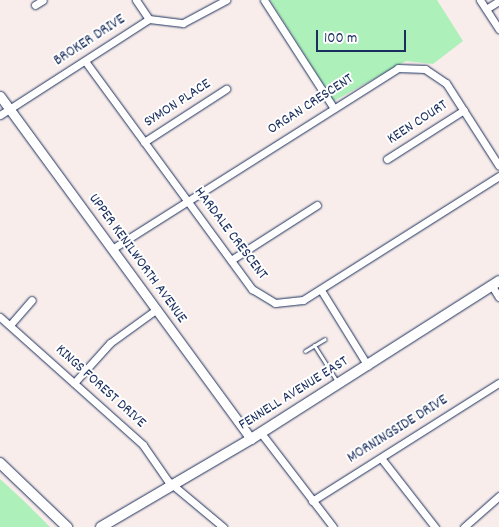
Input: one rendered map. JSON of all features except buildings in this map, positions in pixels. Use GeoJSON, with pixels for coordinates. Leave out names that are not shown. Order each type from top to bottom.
{"type":"FeatureCollection","features":[{"type":"Feature","properties":{"kind":"main road","name":"FENNELL AVENUE EAST"},"geometry":{"type":"LineString","coordinates":[[101,527],[261,433],[495,283]]}},
{"type":"Feature","properties":{"kind":"main road"},"geometry":{"type":"LineString","coordinates":[[0,463],[67,527]]}},
{"type":"Feature","properties":{"kind":"street"},"geometry":{"type":"LineString","coordinates":[[34,5],[43,0]]}},
{"type":"Feature","properties":{"kind":"street"},"geometry":{"type":"LineString","coordinates":[[136,0],[149,19]]}},
{"type":"Feature","properties":{"kind":"street","name":"BROKER DRIVE"},"geometry":{"type":"LineString","coordinates":[[0,115],[149,19],[182,22],[226,0]]}},
{"type":"Feature","properties":{"kind":"street"},"geometry":{"type":"LineString","coordinates":[[264,0],[332,107]]}},
{"type":"Feature","properties":{"kind":"street"},"geometry":{"type":"LineString","coordinates":[[480,0],[499,29]]}},
{"type":"Feature","properties":{"kind":"street"},"geometry":{"type":"LineString","coordinates":[[486,9],[499,1]]}},
{"type":"Feature","properties":{"kind":"street","name":"HARDALE CRESCENT"},"geometry":{"type":"LineString","coordinates":[[85,61],[252,289],[268,300],[294,303],[321,290],[499,176]]}},
{"type":"Feature","properties":{"kind":"street","name":"ORGAN CRESCENT"},"geometry":{"type":"LineString","coordinates":[[112,249],[387,72],[414,66],[433,72],[446,83],[499,166]]}},
{"type":"Feature","properties":{"kind":"street","name":"SYMON PLACE"},"geometry":{"type":"LineString","coordinates":[[144,142],[226,89]]}},
{"type":"Feature","properties":{"kind":"street","name":"UPPER KENILWORTH AVENUE"},"geometry":{"type":"LineString","coordinates":[[0,96],[251,439]]}},
{"type":"Feature","properties":{"kind":"street","name":"KEEN COURT"},"geometry":{"type":"LineString","coordinates":[[387,159],[464,110]]}},
{"type":"Feature","properties":{"kind":"street"},"geometry":{"type":"LineString","coordinates":[[232,260],[317,205]]}},
{"type":"Feature","properties":{"kind":"street"},"geometry":{"type":"LineString","coordinates":[[495,283],[499,297]]}},
{"type":"Feature","properties":{"kind":"street"},"geometry":{"type":"LineString","coordinates":[[321,290],[368,366]]}},
{"type":"Feature","properties":{"kind":"street"},"geometry":{"type":"LineString","coordinates":[[10,325],[32,300]]}},
{"type":"Feature","properties":{"kind":"street"},"geometry":{"type":"LineString","coordinates":[[74,383],[110,344],[157,309]]}},
{"type":"Feature","properties":{"kind":"street","name":"KINGS FOREST DRIVE"},"geometry":{"type":"LineString","coordinates":[[0,317],[143,445],[173,485],[223,527]]}},
{"type":"Feature","properties":{"kind":"street","name":"MORNINGSIDE DRIVE"},"geometry":{"type":"LineString","coordinates":[[312,501],[499,383]]}},
{"type":"Feature","properties":{"kind":"street"},"geometry":{"type":"LineString","coordinates":[[261,433],[333,527]]}},
{"type":"Feature","properties":{"kind":"street"},"geometry":{"type":"LineString","coordinates":[[381,458],[435,527]]}},
{"type":"Feature","properties":{"kind":"street"},"geometry":{"type":"LineString","coordinates":[[464,527],[499,496]]}},
{"type":"Feature","properties":{"kind":"lane"},"geometry":{"type":"LineString","coordinates":[[305,351],[325,339]]}},
{"type":"Feature","properties":{"kind":"lane"},"geometry":{"type":"LineString","coordinates":[[314,345],[339,384]]}},
{"type":"Feature","properties":{"kind":"green space"},"geometry":{"type":"Polygon","coordinates":[[[270,0],[437,0],[463,41],[433,64],[406,61],[334,101],[270,0]]]}},
{"type":"Feature","properties":{"kind":"green space"},"geometry":{"type":"Polygon","coordinates":[[[0,479],[24,501],[50,527],[0,527],[0,479]]]}}]}
